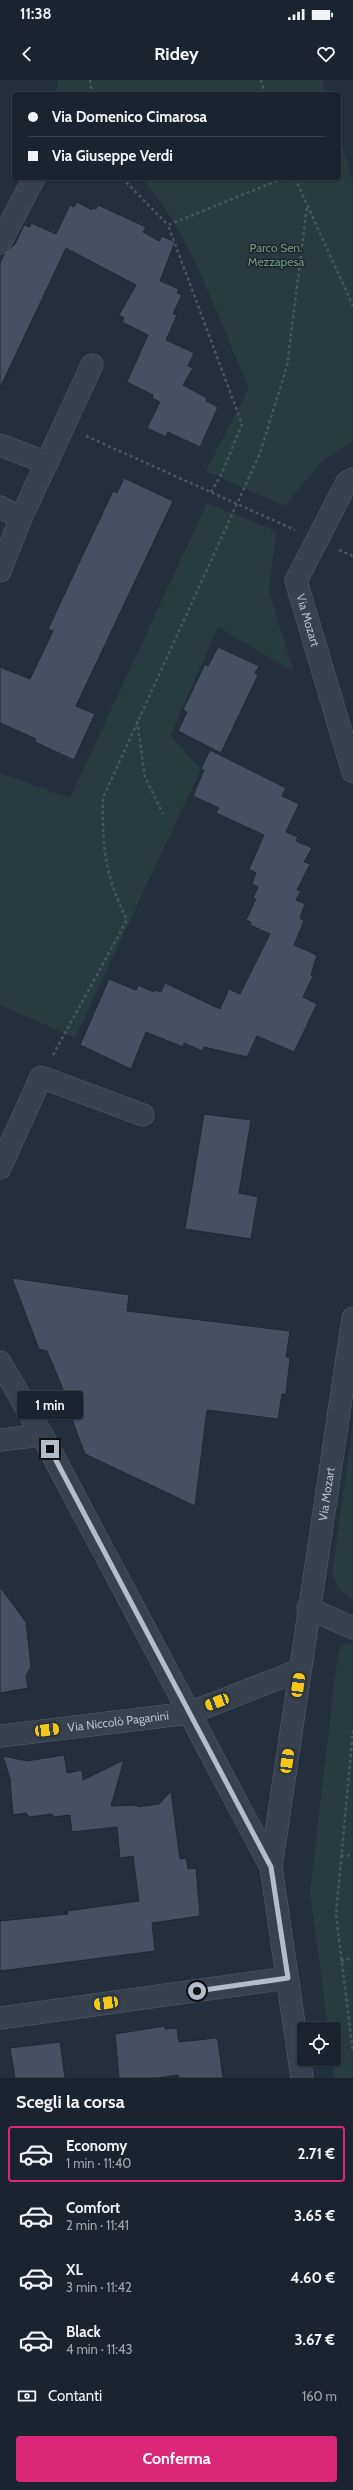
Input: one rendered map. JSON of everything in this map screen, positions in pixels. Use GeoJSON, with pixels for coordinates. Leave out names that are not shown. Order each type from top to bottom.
{"type":"FeatureCollection","features":[{"type":"Feature","properties":{"kind":"street"},"geometry":{"type":"LineString","coordinates":[[0,242],[33,180]]}},
{"type":"Feature","properties":{"kind":"street"},"geometry":{"type":"LineString","coordinates":[[0,571],[21,518],[92,365]]}},
{"type":"Feature","properties":{"kind":"street"},"geometry":{"type":"LineString","coordinates":[[0,445],[47,463]]}},
{"type":"Feature","properties":{"kind":"street","name":"Via Mozart"},"geometry":{"type":"LineString","coordinates":[[353,479],[347,482],[296,581],[349,743],[353,772]]}},
{"type":"Feature","properties":{"kind":"street"},"geometry":{"type":"LineString","coordinates":[[0,507],[21,518]]}},
{"type":"Feature","properties":{"kind":"street"},"geometry":{"type":"LineString","coordinates":[[0,1168],[41,1077],[143,1115]]}},
{"type":"Feature","properties":{"kind":"street","name":"Via Mozart"},"geometry":{"type":"LineString","coordinates":[[271,1867],[308,1608],[353,1318]]}},
{"type":"Feature","properties":{"kind":"street"},"geometry":{"type":"LineString","coordinates":[[0,1362],[42,1435],[271,1867],[302,2078]]}},
{"type":"Feature","properties":{"kind":"street"},"geometry":{"type":"LineString","coordinates":[[0,1440],[42,1435]]}},
{"type":"Feature","properties":{"kind":"street"},"geometry":{"type":"LineString","coordinates":[[308,1608],[353,1628]]}},
{"type":"Feature","properties":{"kind":"street","name":"Via Niccolò Paganini"},"geometry":{"type":"LineString","coordinates":[[0,1736],[190,1713],[300,1670]]}},
{"type":"Feature","properties":{"kind":"street"},"geometry":{"type":"LineString","coordinates":[[0,2018],[288,1978]]}},
{"type":"Feature","properties":{"kind":"path"},"geometry":{"type":"LineString","coordinates":[[90,80],[92,92]]}},
{"type":"Feature","properties":{"kind":"path"},"geometry":{"type":"LineString","coordinates":[[261,80],[264,92]]}},
{"type":"Feature","properties":{"kind":"path"},"geometry":{"type":"LineString","coordinates":[[124,180],[168,225],[242,424],[222,473],[211,492]]}},
{"type":"Feature","properties":{"kind":"path"},"geometry":{"type":"LineString","coordinates":[[168,225],[279,180]]}},
{"type":"Feature","properties":{"kind":"path"},"geometry":{"type":"LineString","coordinates":[[296,180],[353,306]]}},
{"type":"Feature","properties":{"kind":"path"},"geometry":{"type":"LineString","coordinates":[[41,1077],[127,920],[112,888],[103,845],[103,798],[137,719],[235,504],[260,453],[287,366],[307,207]]}},
{"type":"Feature","properties":{"kind":"path"},"geometry":{"type":"LineString","coordinates":[[64,426],[317,540]]}},
{"type":"Feature","properties":{"kind":"path"},"geometry":{"type":"LineString","coordinates":[[137,719],[144,777],[163,814]]}},
{"type":"Feature","properties":{"kind":"path"},"geometry":{"type":"LineString","coordinates":[[353,1730],[336,1915],[353,2052]]}},
{"type":"Feature","properties":{"kind":"path"},"geometry":{"type":"LineString","coordinates":[[341,1856],[353,1855]]}},
{"type":"Feature","properties":{"kind":"path"},"geometry":{"type":"LineString","coordinates":[[341,1961],[353,1958]]}},
{"type":"Feature","properties":{"kind":"green space"},"geometry":{"type":"Polygon","coordinates":[[[58,80],[322,80],[325,92],[56,92],[58,80]]]}},
{"type":"Feature","properties":{"kind":"green space","name":"Parco Sen. Mezzapesa"},"geometry":{"type":"Polygon","coordinates":[[[341,143],[353,182],[353,441],[323,461],[284,506],[206,471],[249,388],[203,278],[176,226],[160,201],[144,180],[341,180],[341,143]]]}},
{"type":"Feature","properties":{"kind":"green space"},"geometry":{"type":"Polygon","coordinates":[[[207,503],[276,531],[269,592],[294,672],[218,627],[170,736],[201,769],[75,1038],[0,1005],[0,773],[70,798],[207,503]]]}},
{"type":"Feature","properties":{"kind":"green space"},"geometry":{"type":"Polygon","coordinates":[[[353,1423],[353,1600],[339,1589],[332,1574],[353,1423]]]}},
{"type":"Feature","properties":{"kind":"green space"},"geometry":{"type":"Polygon","coordinates":[[[353,1642],[353,2078],[334,2078],[333,2066],[341,2066],[341,2022],[327,2022],[310,1891],[337,1660],[341,1645],[353,1642]]]}},
{"type":"Feature","properties":{"kind":"building"},"geometry":{"type":"Polygon","coordinates":[[[77,202],[92,210],[93,208],[96,209],[98,205],[146,227],[143,232],[159,241],[162,236],[175,242],[160,281],[179,289],[177,293],[182,295],[173,314],[177,315],[166,340],[194,353],[188,366],[193,368],[183,385],[207,398],[206,401],[218,407],[200,447],[168,432],[166,437],[147,428],[160,402],[152,398],[153,395],[127,382],[148,335],[122,322],[124,318],[119,315],[136,285],[66,248],[0,388],[0,264],[4,254],[15,244],[24,225],[30,227],[31,223],[56,234],[70,205],[74,207],[77,202]]]}},
{"type":"Feature","properties":{"kind":"building"},"geometry":{"type":"Polygon","coordinates":[[[124,478],[173,501],[76,706],[95,714],[74,760],[35,742],[36,739],[0,723],[0,667],[30,679],[53,631],[48,629],[113,491],[117,493],[124,478]]]}},
{"type":"Feature","properties":{"kind":"building"},"geometry":{"type":"Polygon","coordinates":[[[218,647],[259,666],[255,673],[258,675],[221,753],[178,731],[187,712],[183,710],[205,664],[208,666],[218,647]]]}},
{"type":"Feature","properties":{"kind":"building"},"geometry":{"type":"Polygon","coordinates":[[[210,750],[286,788],[282,796],[299,804],[286,832],[298,837],[296,841],[312,848],[304,862],[310,864],[297,890],[301,891],[296,900],[305,904],[300,918],[304,921],[294,945],[317,955],[311,975],[313,976],[303,997],[317,1004],[294,1052],[257,1036],[247,1057],[204,1047],[202,1051],[184,1043],[183,1047],[146,1032],[131,1069],[80,1045],[109,979],[136,990],[138,985],[154,992],[155,990],[161,992],[165,983],[220,1009],[229,989],[240,994],[270,934],[250,925],[251,922],[246,920],[256,899],[253,898],[258,887],[252,884],[256,873],[249,869],[264,835],[216,813],[219,808],[193,796],[204,770],[201,769],[210,750]]]}},
{"type":"Feature","properties":{"kind":"building"},"geometry":{"type":"Polygon","coordinates":[[[204,1114],[251,1120],[239,1193],[258,1197],[251,1239],[185,1229],[204,1114]]]}},
{"type":"Feature","properties":{"kind":"building"},"geometry":{"type":"Polygon","coordinates":[[[12,1278],[129,1295],[127,1311],[290,1331],[286,1357],[290,1358],[286,1394],[282,1394],[278,1419],[207,1410],[195,1506],[85,1454],[71,1417],[75,1418],[47,1351],[39,1349],[12,1278]]]}},
{"type":"Feature","properties":{"kind":"building"},"geometry":{"type":"Polygon","coordinates":[[[0,1587],[26,1622],[31,1667],[26,1676],[28,1688],[0,1693],[0,1587]]]}},
{"type":"Feature","properties":{"kind":"building"},"geometry":{"type":"Polygon","coordinates":[[[64,1755],[67,1773],[82,1770],[83,1780],[124,1760],[111,1806],[137,1805],[138,1807],[159,1804],[171,1791],[180,1859],[186,1858],[188,1869],[196,1868],[200,1916],[152,1923],[155,1951],[0,1971],[0,1921],[68,1914],[67,1911],[139,1901],[133,1856],[120,1858],[117,1827],[72,1832],[70,1815],[53,1817],[52,1814],[29,1817],[26,1813],[13,1815],[10,1779],[3,1756],[27,1761],[64,1755]]]}},
{"type":"Feature","properties":{"kind":"building"},"geometry":{"type":"Polygon","coordinates":[[[165,2026],[165,2029],[177,2028],[179,2042],[216,2038],[218,2041],[223,2078],[179,2078],[178,2075],[157,2078],[119,2078],[115,2034],[165,2026]]]}},
{"type":"Feature","properties":{"kind":"building"},"geometry":{"type":"Polygon","coordinates":[[[60,2042],[65,2078],[15,2078],[10,2048],[60,2042]]]}},
{"type":"Feature","properties":{"kind":"route"},"geometry":{"type":"LineString","coordinates":[[50,1449],[271,1867],[288,1978],[197,1991]]}}]}
